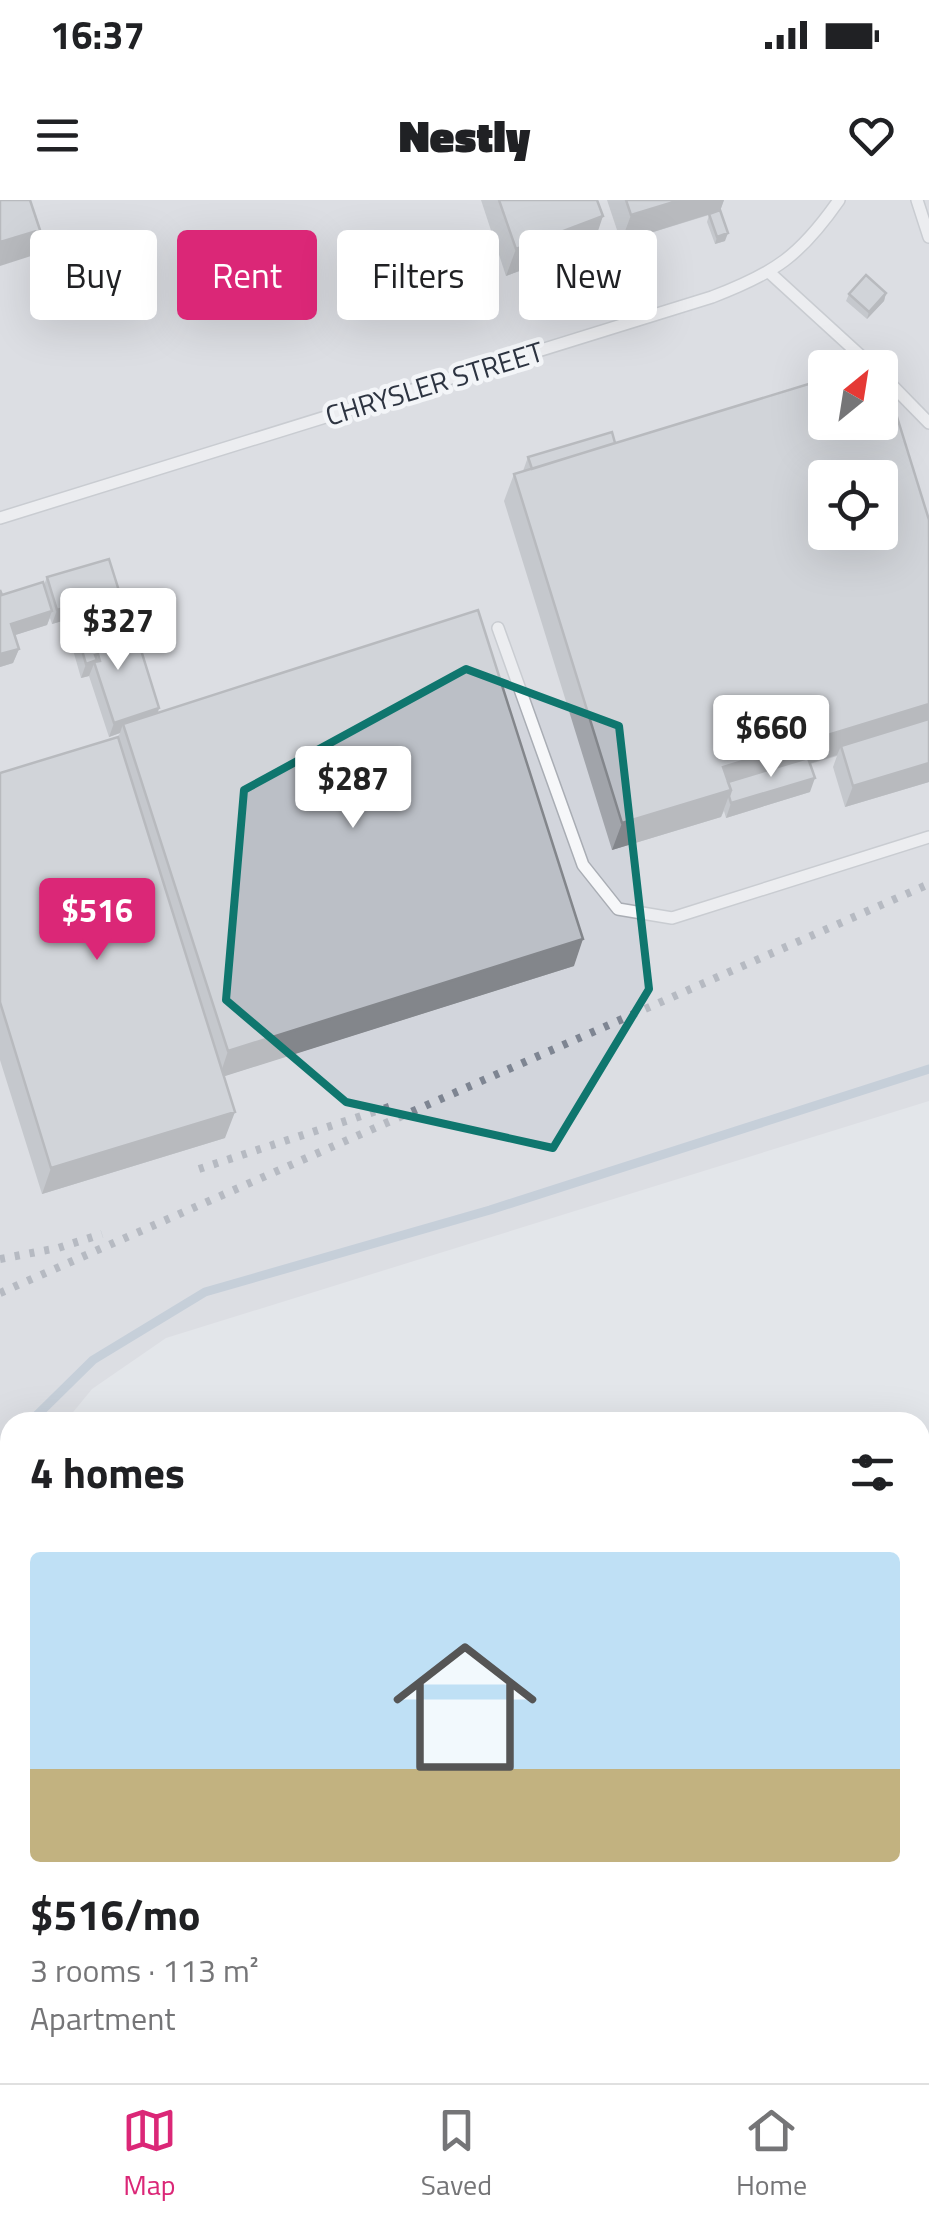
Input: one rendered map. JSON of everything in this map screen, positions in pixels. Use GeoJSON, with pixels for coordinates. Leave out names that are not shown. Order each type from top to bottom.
{"type":"FeatureCollection","features":[{"type":"Feature","properties":{"kind":"lane","name":"CHRYSLER STREET"},"geometry":{"type":"LineString","coordinates":[[0,518],[712,297],[770,273],[798,251],[839,200]]}},
{"type":"Feature","properties":{"kind":"lane"},"geometry":{"type":"LineString","coordinates":[[916,200],[929,237]]}},
{"type":"Feature","properties":{"kind":"lane"},"geometry":{"type":"LineString","coordinates":[[770,273],[854,350]]}},
{"type":"Feature","properties":{"kind":"lane"},"geometry":{"type":"LineString","coordinates":[[898,391],[929,423]]}},
{"type":"Feature","properties":{"kind":"lane"},"geometry":{"type":"LineString","coordinates":[[498,628],[582,864],[618,909],[672,918],[929,837]]}},
{"type":"Feature","properties":{"kind":"highlighted area"},"geometry":{"type":"Polygon","coordinates":[[[466,669],[619,726],[649,989],[553,1148],[346,1102],[226,1000],[244,790],[466,669]]]}},
{"type":"Feature","properties":{"kind":"shaded area"},"geometry":{"type":"Polygon","coordinates":[[[0,200],[929,200],[929,1101],[166,1338],[92,1389],[73,1412],[0,1412],[0,200]]]}},
{"type":"Feature","properties":{"kind":"building"},"geometry":{"type":"Polygon","coordinates":[[[0,200],[30,200],[40,230],[0,242],[0,200]]]}},
{"type":"Feature","properties":{"kind":"building"},"geometry":{"type":"Polygon","coordinates":[[[499,200],[597,200],[603,216],[566,230],[519,230],[516,249],[499,200]]]}},
{"type":"Feature","properties":{"kind":"building"},"geometry":{"type":"Polygon","coordinates":[[[626,200],[680,200],[631,215],[626,200]]]}},
{"type":"Feature","properties":{"kind":"building"},"geometry":{"type":"Polygon","coordinates":[[[720,210],[728,233],[717,237],[709,214],[720,210]]]}},
{"type":"Feature","properties":{"kind":"building"},"geometry":{"type":"Polygon","coordinates":[[[866,275],[886,293],[869,312],[849,294],[866,275]]]}},
{"type":"Feature","properties":{"kind":"building"},"geometry":{"type":"Polygon","coordinates":[[[808,384],[808,440],[898,440],[898,420],[929,520],[929,704],[723,767],[731,790],[622,823],[514,474],[808,384]]]}},
{"type":"Feature","properties":{"kind":"building"},"geometry":{"type":"Polygon","coordinates":[[[612,432],[615,443],[532,469],[528,457],[612,432]]]}},
{"type":"Feature","properties":{"kind":"building"},"geometry":{"type":"Polygon","coordinates":[[[109,559],[119,591],[57,610],[47,577],[109,559]]]}},
{"type":"Feature","properties":{"kind":"building"},"geometry":{"type":"Polygon","coordinates":[[[43,582],[52,611],[11,624],[19,649],[0,654],[0,590],[2,595],[43,582]]]}},
{"type":"Feature","properties":{"kind":"building"},"geometry":{"type":"Polygon","coordinates":[[[478,610],[583,939],[228,1051],[123,724],[478,610]]]}},
{"type":"Feature","properties":{"kind":"building"},"geometry":{"type":"Polygon","coordinates":[[[109,620],[117,649],[125,647],[127,652],[140,647],[159,708],[114,723],[94,662],[100,661],[98,654],[97,660],[86,664],[76,629],[109,620]]]}},
{"type":"Feature","properties":{"kind":"building"},"geometry":{"type":"Polygon","coordinates":[[[929,719],[929,763],[853,786],[841,746],[929,719]]]}},
{"type":"Feature","properties":{"kind":"building"},"geometry":{"type":"Polygon","coordinates":[[[118,737],[235,1112],[51,1168],[0,1002],[0,773],[118,737]]]}},
{"type":"Feature","properties":{"kind":"building"},"geometry":{"type":"Polygon","coordinates":[[[808,758],[815,778],[731,803],[728,782],[808,758]]]}},
{"type":"Feature","properties":{"kind":"waterway"},"geometry":{"type":"LineString","coordinates":[[40,1412],[93,1360],[205,1292],[490,1210],[929,1069]]}},
{"type":"Feature","properties":{"kind":"railway"},"geometry":{"type":"LineString","coordinates":[[0,1293],[929,884]]}},
{"type":"Feature","properties":{"kind":"railway"},"geometry":{"type":"LineString","coordinates":[[199,1169],[398,1104]]}},
{"type":"Feature","properties":{"kind":"railway"},"geometry":{"type":"LineString","coordinates":[[0,1259],[58,1248],[102,1234]]}}]}
